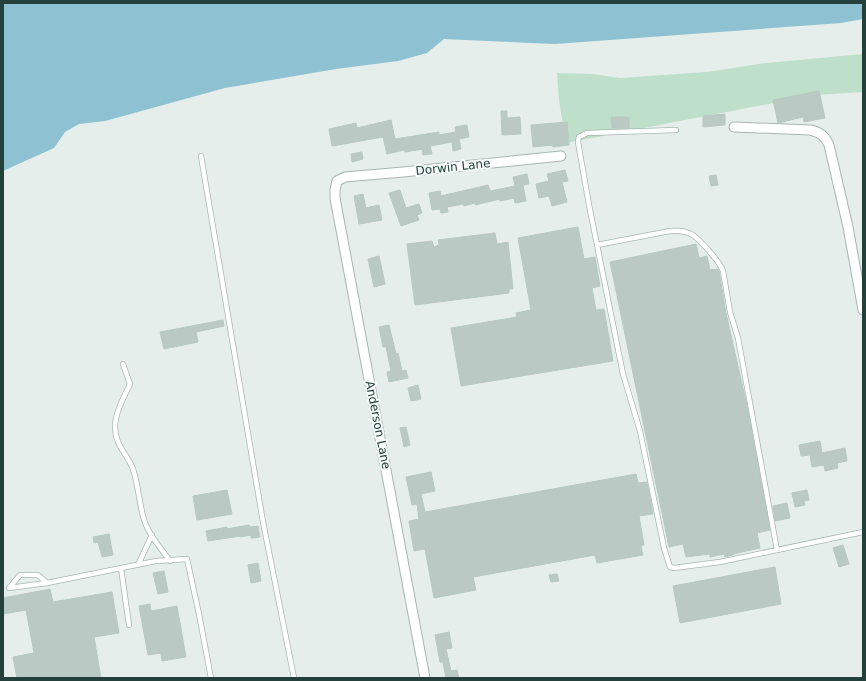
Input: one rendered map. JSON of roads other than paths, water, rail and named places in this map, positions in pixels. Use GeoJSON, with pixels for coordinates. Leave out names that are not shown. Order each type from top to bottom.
{"type":"FeatureCollection","features":[{"type":"Feature","properties":{"kind":"street"},"geometry":{"type":"LineString","coordinates":[[734,127],[810,130],[820,132],[827,139],[848,227],[863,310]]}},
{"type":"Feature","properties":{"kind":"street","name":"Dorwin Lane"},"geometry":{"type":"LineString","coordinates":[[345,177],[561,156]]}},
{"type":"Feature","properties":{"kind":"street","name":"Anderson Lane"},"geometry":{"type":"LineString","coordinates":[[345,177],[337,181],[335,198],[425,678]]}},
{"type":"Feature","properties":{"kind":"lane"},"geometry":{"type":"LineString","coordinates":[[676,130],[598,132],[587,133],[579,137],[580,154],[623,374],[640,431],[664,548],[670,567],[674,568],[720,562],[863,532]]}},
{"type":"Feature","properties":{"kind":"lane"},"geometry":{"type":"LineString","coordinates":[[201,156],[263,522],[294,678]]}},
{"type":"Feature","properties":{"kind":"lane"},"geometry":{"type":"LineString","coordinates":[[597,245],[682,230],[700,239],[721,265],[730,312],[738,338],[777,550]]}},
{"type":"Feature","properties":{"kind":"lane"},"geometry":{"type":"LineString","coordinates":[[123,364],[130,384],[119,410],[115,427],[118,444],[132,467],[143,518],[152,535],[170,561]]}},
{"type":"Feature","properties":{"kind":"lane"},"geometry":{"type":"LineString","coordinates":[[138,565],[152,535]]}},
{"type":"Feature","properties":{"kind":"lane"},"geometry":{"type":"LineString","coordinates":[[47,583],[38,575],[20,575],[9,588],[47,583],[156,561],[186,559],[199,614],[211,678]]}},
{"type":"Feature","properties":{"kind":"lane"},"geometry":{"type":"LineString","coordinates":[[121,568],[129,625]]}},
{"type":"Feature","properties":{"kind":"water"},"geometry":{"type":"Polygon","coordinates":[[[3,3],[863,3],[863,19],[841,23],[555,44],[444,39],[427,53],[398,61],[336,69],[225,88],[105,121],[79,124],[65,132],[54,148],[3,171],[3,3]]]}}]}
